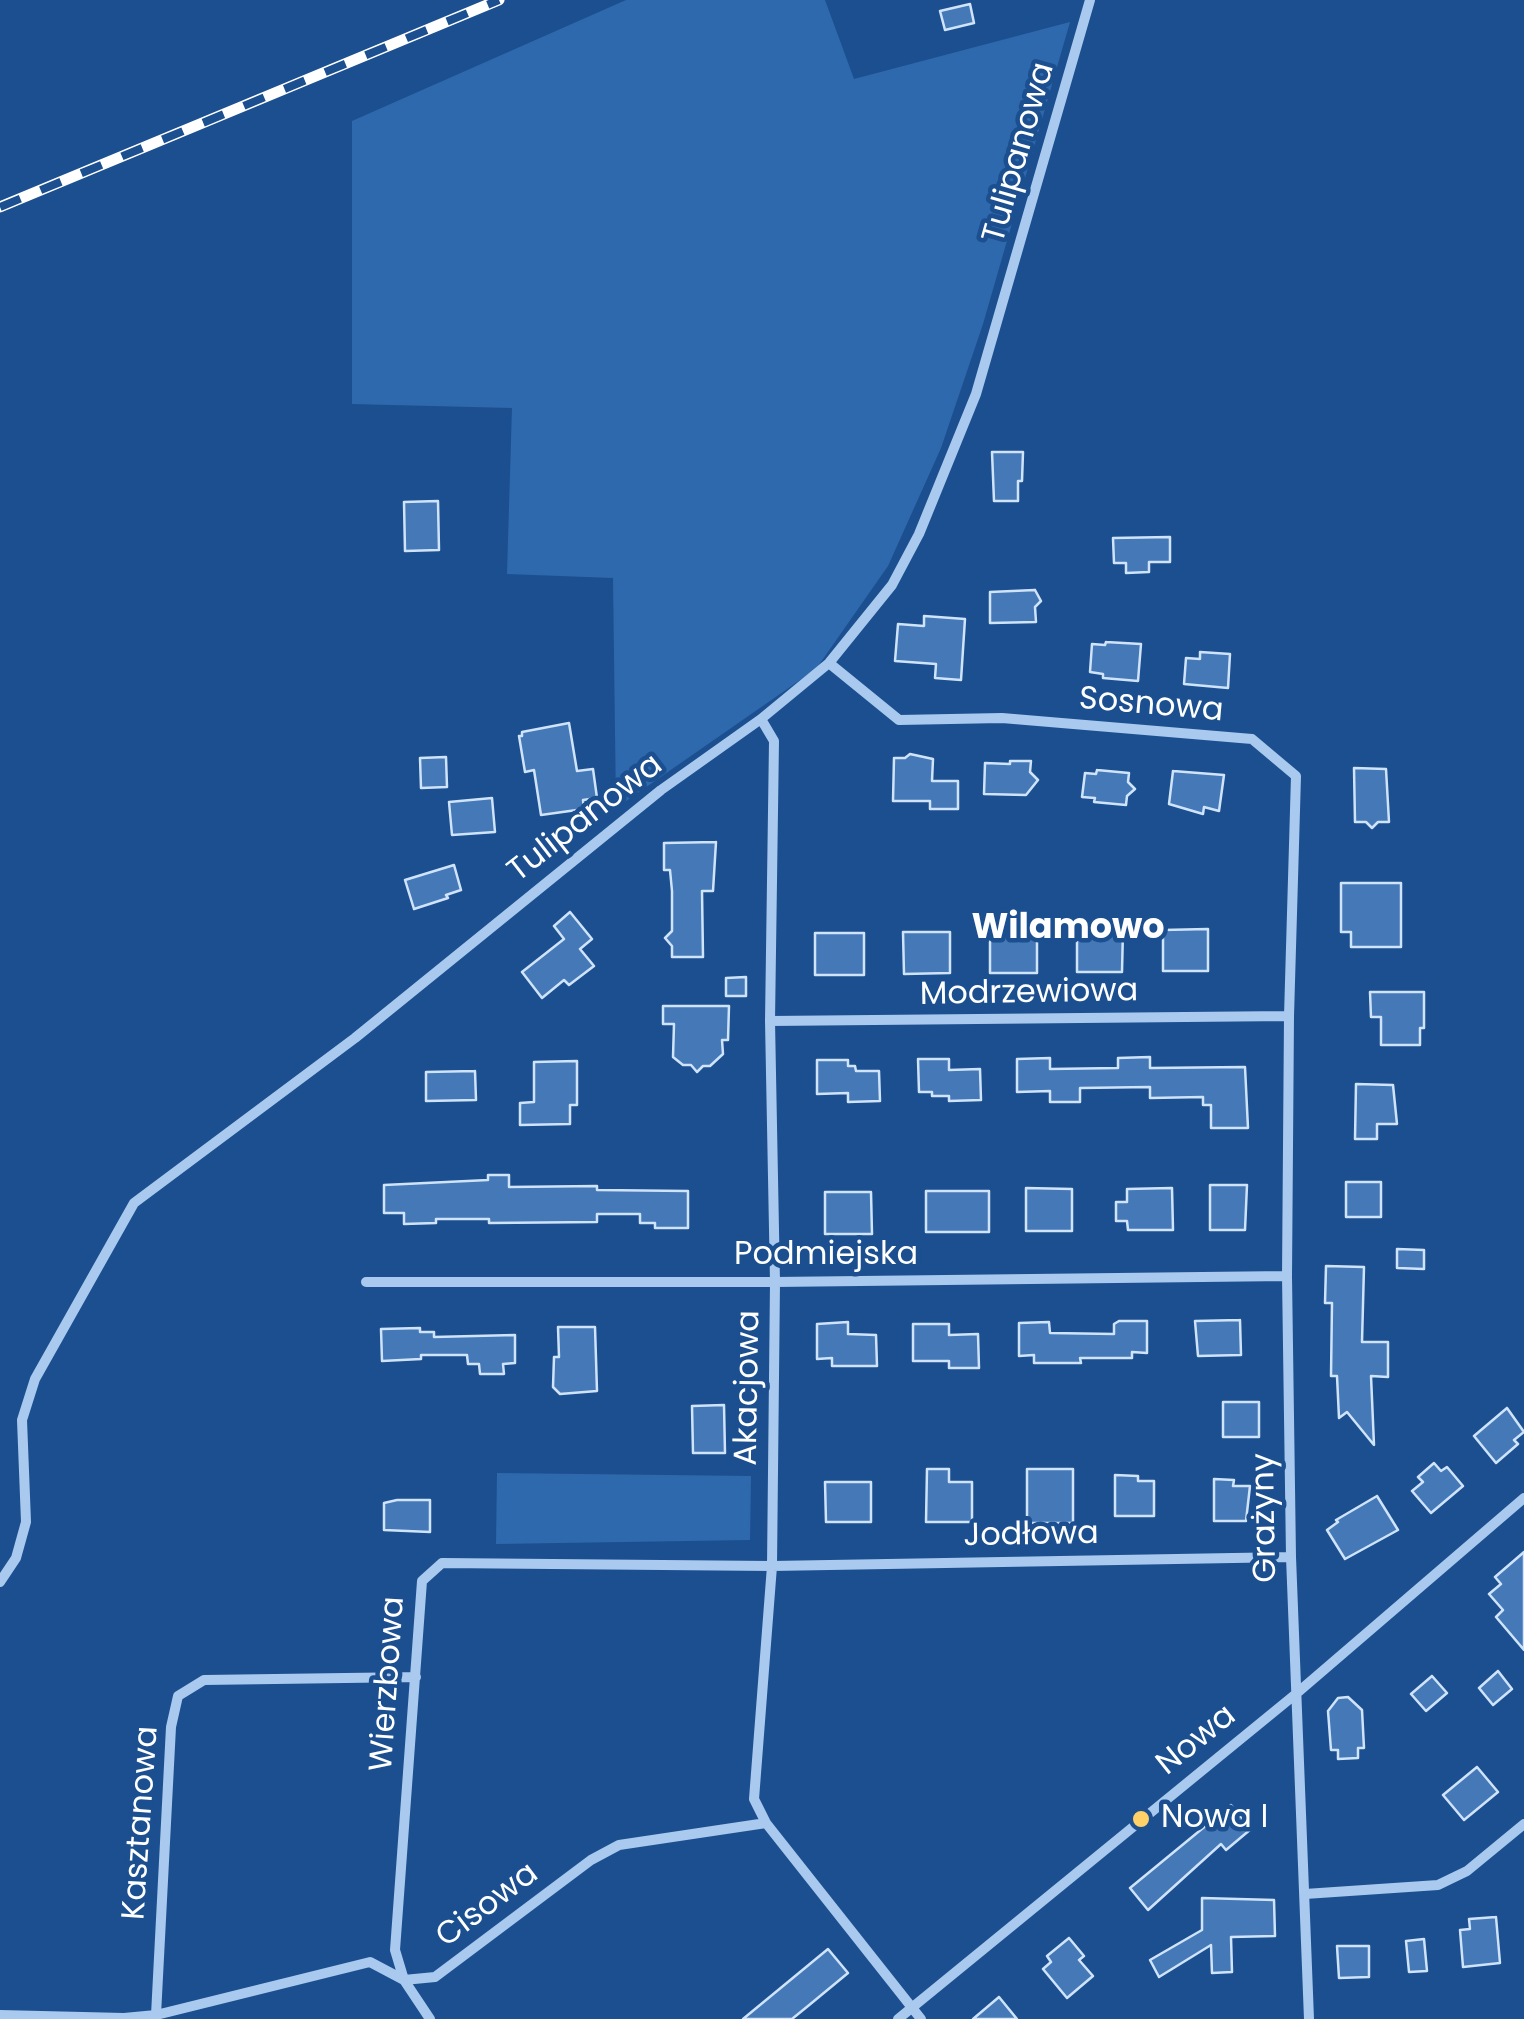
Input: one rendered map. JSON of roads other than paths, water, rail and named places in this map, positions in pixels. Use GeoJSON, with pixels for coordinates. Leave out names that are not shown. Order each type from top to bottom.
{"type":"FeatureCollection","features":[{"type":"Feature","properties":{"kind":"street","name":"Tulipanowa"},"geometry":{"type":"LineString","coordinates":[[0,1582],[16,1558],[26,1522],[22,1420],[35,1380],[134,1204],[355,1038],[661,790],[761,719],[829,663],[892,585],[919,534],[976,394],[1090,0]]}},
{"type":"Feature","properties":{"kind":"street","name":"Sosnowa"},"geometry":{"type":"LineString","coordinates":[[829,663],[899,720],[1002,718],[1252,740],[1296,776],[1288,1016]]}},
{"type":"Feature","properties":{"kind":"street","name":"Akacjowa"},"geometry":{"type":"LineString","coordinates":[[761,719],[774,742],[770,1022],[775,1282],[772,1566],[754,1799],[766,1823],[922,2019]]}},
{"type":"Feature","properties":{"kind":"street","name":"Modrzewiowa"},"geometry":{"type":"LineString","coordinates":[[770,1022],[1288,1016]]}},
{"type":"Feature","properties":{"kind":"street","name":"Grażyny"},"geometry":{"type":"LineString","coordinates":[[1288,1016],[1291,1557],[1310,2019]]}},
{"type":"Feature","properties":{"kind":"street","name":"Podmiejska"},"geometry":{"type":"LineString","coordinates":[[366,1282],[1287,1276]]}},
{"type":"Feature","properties":{"kind":"street","name":"Nowa"},"geometry":{"type":"LineString","coordinates":[[898,2019],[1296,1693],[1524,1498]]}},
{"type":"Feature","properties":{"kind":"street","name":"Jodłowa"},"geometry":{"type":"LineString","coordinates":[[772,1566],[1291,1557]]}},
{"type":"Feature","properties":{"kind":"street","name":"Wierzbowa"},"geometry":{"type":"LineString","coordinates":[[430,2019],[404,1980],[395,1950],[422,1581],[442,1563],[772,1566]]}},
{"type":"Feature","properties":{"kind":"street","name":"Kasztanowa"},"geometry":{"type":"LineString","coordinates":[[156,2015],[171,1727],[178,1696],[204,1680],[416,1677]]}},
{"type":"Feature","properties":{"kind":"street","name":"Cisowa"},"geometry":{"type":"LineString","coordinates":[[404,1980],[435,1976],[458,1962],[591,1860],[619,1845],[766,1823]]}},
{"type":"Feature","properties":{"kind":"street"},"geometry":{"type":"LineString","coordinates":[[1305,1894],[1438,1885],[1467,1872],[1524,1824]]}},
{"type":"Feature","properties":{"kind":"street"},"geometry":{"type":"LineString","coordinates":[[0,2015],[156,2015],[370,1962],[404,1980]]}},
{"type":"Feature","properties":{"kind":"railway"},"geometry":{"type":"LineString","coordinates":[[0,207],[499,0]]}},
{"type":"Feature","properties":{"kind":"place","name":"Nowa I"},"geometry":{"type":"Point","coordinates":[1141,1819]}},
{"type":"Feature","properties":{"kind":"district","name":"Wilamowo"},"geometry":{"type":"Point","coordinates":[1068,929]}}]}
